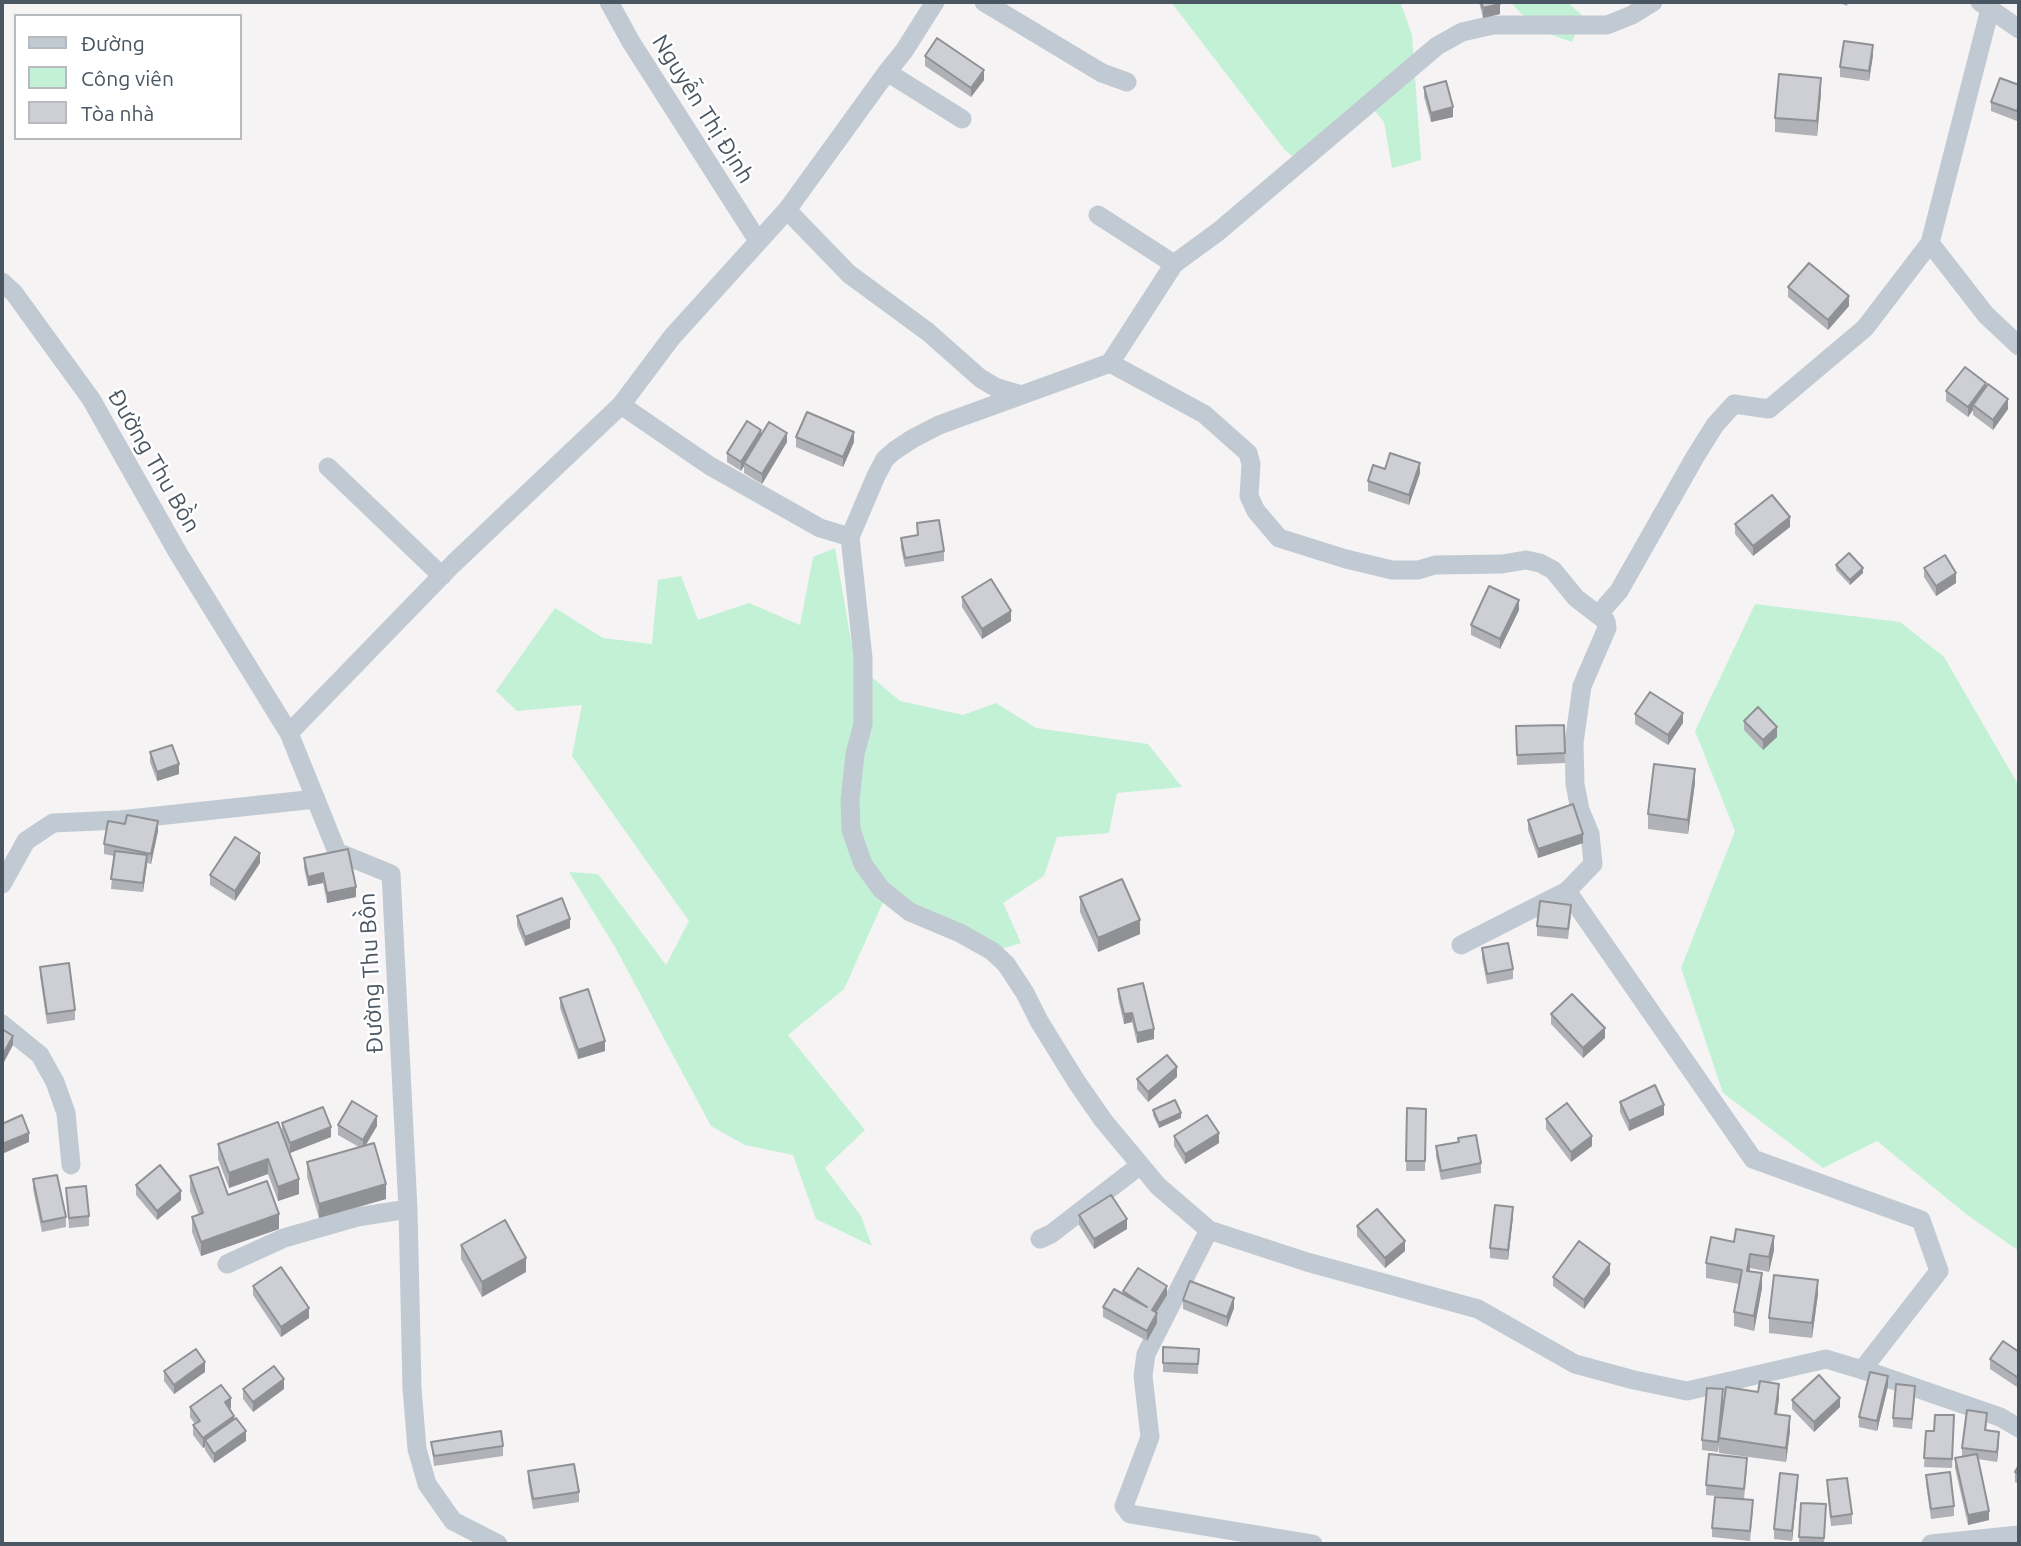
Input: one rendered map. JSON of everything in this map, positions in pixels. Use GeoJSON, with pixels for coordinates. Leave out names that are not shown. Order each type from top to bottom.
{"type":"FeatureCollection","features":[{"type":"Feature","properties":{"kind":"street","name":"Nguyễn Thị Định"},"geometry":{"type":"LineString","coordinates":[[609,2],[631,42],[758,241]]}},
{"type":"Feature","properties":{"kind":"street"},"geometry":{"type":"LineString","coordinates":[[289,733],[442,576],[621,405],[672,337],[787,210],[904,51],[935,2]]}},
{"type":"Feature","properties":{"kind":"street"},"geometry":{"type":"LineString","coordinates":[[984,2],[1102,73],[1127,82]]}},
{"type":"Feature","properties":{"kind":"street"},"geometry":{"type":"LineString","coordinates":[[1653,2],[1632,15],[1607,25],[1493,24],[1449,38],[1219,231],[1174,264],[1110,363],[939,425],[912,439],[885,459],[850,537],[863,671],[863,724],[855,754],[850,800],[851,830],[863,864],[881,889],[910,912],[960,933],[992,951],[1006,964],[1026,993],[1039,1021],[1076,1081],[1103,1120],[1158,1186],[1209,1230],[1307,1262],[1478,1309],[1575,1364],[1634,1380],[1687,1391],[1826,1359],[2000,1417],[2019,1428]]}},
{"type":"Feature","properties":{"kind":"street"},"geometry":{"type":"LineString","coordinates":[[1598,615],[1619,591],[1715,425],[1734,404],[1769,409],[1865,328],[1930,243],[1985,5],[2019,29]]}},
{"type":"Feature","properties":{"kind":"street"},"geometry":{"type":"LineString","coordinates":[[887,72],[962,119]]}},
{"type":"Feature","properties":{"kind":"street"},"geometry":{"type":"LineString","coordinates":[[787,210],[849,274],[928,332],[981,378],[995,387],[1022,395]]}},
{"type":"Feature","properties":{"kind":"street"},"geometry":{"type":"LineString","coordinates":[[1098,215],[1174,264]]}},
{"type":"Feature","properties":{"kind":"street"},"geometry":{"type":"LineString","coordinates":[[1930,243],[1986,315],[2019,346]]}},
{"type":"Feature","properties":{"kind":"street","name":"Đường Thu Bồn"},"geometry":{"type":"LineString","coordinates":[[2,282],[14,293],[91,399],[178,553],[289,733],[337,852],[391,874],[408,1209],[412,1388],[417,1449],[427,1484],[453,1521],[498,1544]]}},
{"type":"Feature","properties":{"kind":"street"},"geometry":{"type":"LineString","coordinates":[[1110,363],[1204,414],[1248,453],[1251,464],[1248,496],[1261,518],[1279,538],[1392,570],[1418,570],[1435,565],[1502,564],[1526,560],[1540,563],[1553,569],[1576,598],[1606,621],[1607,628],[1583,686],[1574,743],[1575,784],[1580,810],[1590,834],[1593,864],[1567,891],[1461,945]]}},
{"type":"Feature","properties":{"kind":"street"},"geometry":{"type":"LineString","coordinates":[[621,405],[709,466],[820,528],[850,537]]}},
{"type":"Feature","properties":{"kind":"street"},"geometry":{"type":"LineString","coordinates":[[328,467],[442,576]]}},
{"type":"Feature","properties":{"kind":"street"},"geometry":{"type":"LineString","coordinates":[[2,884],[26,841],[53,822],[120,820],[316,799]]}},
{"type":"Feature","properties":{"kind":"street"},"geometry":{"type":"LineString","coordinates":[[1567,891],[1754,1159],[1921,1220],[1939,1271],[1862,1370]]}},
{"type":"Feature","properties":{"kind":"street"},"geometry":{"type":"LineString","coordinates":[[2,1024],[40,1055],[55,1082],[66,1113],[71,1165]]}},
{"type":"Feature","properties":{"kind":"street"},"geometry":{"type":"LineString","coordinates":[[1040,1239],[1051,1234],[1139,1166]]}},
{"type":"Feature","properties":{"kind":"street"},"geometry":{"type":"LineString","coordinates":[[227,1264],[284,1238],[357,1217],[408,1209]]}},
{"type":"Feature","properties":{"kind":"street"},"geometry":{"type":"LineString","coordinates":[[1209,1230],[1146,1354],[1143,1376],[1150,1437],[1124,1506],[1130,1514],[1313,1544]]}},
{"type":"Feature","properties":{"kind":"street"},"geometry":{"type":"LineString","coordinates":[[1931,1544],[1996,1541],[2019,1535]]}},
{"type":"Feature","properties":{"kind":"green space"},"geometry":{"type":"Polygon","coordinates":[[[1171,2],[1403,2],[1401,4],[1412,35],[1421,160],[1392,168],[1384,122],[1369,104],[1305,167],[1284,149],[1171,2]]]}},
{"type":"Feature","properties":{"kind":"green space"},"geometry":{"type":"Polygon","coordinates":[[[1510,2],[1567,2],[1583,16],[1572,42],[1537,30],[1510,2]]]}},
{"type":"Feature","properties":{"kind":"green space"},"geometry":{"type":"Polygon","coordinates":[[[835,548],[855,663],[900,701],[963,715],[996,703],[1036,728],[1148,744],[1182,787],[1117,793],[1109,833],[1057,837],[1044,876],[1003,903],[1021,943],[987,953],[884,900],[844,989],[788,1035],[865,1130],[825,1168],[861,1216],[872,1246],[816,1219],[793,1155],[745,1145],[711,1126],[615,947],[569,872],[598,874],[666,965],[689,921],[572,756],[582,705],[517,711],[496,691],[555,608],[603,638],[652,644],[658,580],[681,576],[698,620],[749,603],[800,625],[813,557],[835,548]]]}},
{"type":"Feature","properties":{"kind":"green space"},"geometry":{"type":"Polygon","coordinates":[[[1755,604],[1900,622],[1944,657],[2019,786],[2019,1251],[1966,1214],[1877,1141],[1823,1168],[1723,1093],[1681,968],[1735,831],[1695,731],[1755,604]]]}},
{"type":"Feature","properties":{"kind":"building"},"geometry":{"type":"Polygon","coordinates":[[[1481,2],[1500,2],[1500,4],[1483,8],[1481,2]]]}},
{"type":"Feature","properties":{"kind":"building"},"geometry":{"type":"Polygon","coordinates":[[[937,38],[984,70],[971,88],[925,56],[937,38]]]}},
{"type":"Feature","properties":{"kind":"building"},"geometry":{"type":"Polygon","coordinates":[[[1844,41],[1873,45],[1869,71],[1840,67],[1844,41]]]}},
{"type":"Feature","properties":{"kind":"building"},"geometry":{"type":"Polygon","coordinates":[[[1779,74],[1821,78],[1817,121],[1775,118],[1779,74]]]}},
{"type":"Feature","properties":{"kind":"building"},"geometry":{"type":"Polygon","coordinates":[[[2000,78],[2019,85],[2017,111],[1991,102],[2000,78]]]}},
{"type":"Feature","properties":{"kind":"building"},"geometry":{"type":"Polygon","coordinates":[[[1446,81],[1453,107],[1431,113],[1424,87],[1446,81]]]}},
{"type":"Feature","properties":{"kind":"building"},"geometry":{"type":"Polygon","coordinates":[[[1809,263],[1849,296],[1828,320],[1788,287],[1809,263]]]}},
{"type":"Feature","properties":{"kind":"building"},"geometry":{"type":"Polygon","coordinates":[[[1965,367],[1986,383],[1968,407],[1946,391],[1965,367]]]}},
{"type":"Feature","properties":{"kind":"building"},"geometry":{"type":"Polygon","coordinates":[[[1988,384],[2008,399],[1993,420],[1973,405],[1988,384]]]}},
{"type":"Feature","properties":{"kind":"building"},"geometry":{"type":"Polygon","coordinates":[[[807,412],[854,432],[843,457],[796,437],[807,412]]]}},
{"type":"Feature","properties":{"kind":"building"},"geometry":{"type":"Polygon","coordinates":[[[747,421],[761,430],[741,462],[727,453],[747,421]]]}},
{"type":"Feature","properties":{"kind":"building"},"geometry":{"type":"Polygon","coordinates":[[[769,422],[787,433],[762,474],[744,463],[769,422]]]}},
{"type":"Feature","properties":{"kind":"building"},"geometry":{"type":"Polygon","coordinates":[[[1390,453],[1420,463],[1409,495],[1368,481],[1373,465],[1385,469],[1390,453]]]}},
{"type":"Feature","properties":{"kind":"building"},"geometry":{"type":"Polygon","coordinates":[[[1772,495],[1790,517],[1753,546],[1735,524],[1772,495]]]}},
{"type":"Feature","properties":{"kind":"building"},"geometry":{"type":"Polygon","coordinates":[[[939,520],[944,551],[905,558],[901,538],[918,535],[917,523],[939,520]]]}},
{"type":"Feature","properties":{"kind":"building"},"geometry":{"type":"Polygon","coordinates":[[[1849,553],[1863,568],[1850,580],[1836,565],[1849,553]]]}},
{"type":"Feature","properties":{"kind":"building"},"geometry":{"type":"Polygon","coordinates":[[[1945,555],[1956,573],[1936,586],[1924,568],[1945,555]]]}},
{"type":"Feature","properties":{"kind":"building"},"geometry":{"type":"Polygon","coordinates":[[[991,579],[1011,611],[982,629],[962,597],[991,579]]]}},
{"type":"Feature","properties":{"kind":"building"},"geometry":{"type":"Polygon","coordinates":[[[1489,586],[1519,600],[1500,639],[1471,625],[1489,586]]]}},
{"type":"Feature","properties":{"kind":"building"},"geometry":{"type":"Polygon","coordinates":[[[1650,692],[1683,713],[1668,735],[1635,714],[1650,692]]]}},
{"type":"Feature","properties":{"kind":"building"},"geometry":{"type":"Polygon","coordinates":[[[1758,707],[1777,727],[1763,740],[1744,721],[1758,707]]]}},
{"type":"Feature","properties":{"kind":"building"},"geometry":{"type":"Polygon","coordinates":[[[1564,725],[1565,753],[1517,755],[1516,726],[1564,725]]]}},
{"type":"Feature","properties":{"kind":"building"},"geometry":{"type":"Polygon","coordinates":[[[172,745],[179,764],[157,772],[150,752],[172,745]]]}},
{"type":"Feature","properties":{"kind":"building"},"geometry":{"type":"Polygon","coordinates":[[[1654,764],[1695,769],[1688,820],[1648,814],[1654,764]]]}},
{"type":"Feature","properties":{"kind":"building"},"geometry":{"type":"Polygon","coordinates":[[[1573,804],[1583,834],[1538,849],[1528,820],[1573,804]]]}},
{"type":"Feature","properties":{"kind":"building"},"geometry":{"type":"Polygon","coordinates":[[[127,815],[158,821],[151,854],[104,844],[108,821],[125,824],[127,815]]]}},
{"type":"Feature","properties":{"kind":"building"},"geometry":{"type":"Polygon","coordinates":[[[235,837],[260,853],[235,891],[210,875],[235,837]]]}},
{"type":"Feature","properties":{"kind":"building"},"geometry":{"type":"Polygon","coordinates":[[[348,849],[356,887],[327,893],[323,873],[308,877],[304,858],[348,849]]]}},
{"type":"Feature","properties":{"kind":"building"},"geometry":{"type":"Polygon","coordinates":[[[115,851],[147,855],[143,883],[111,879],[115,851]]]}},
{"type":"Feature","properties":{"kind":"building"},"geometry":{"type":"Polygon","coordinates":[[[1122,879],[1140,920],[1098,938],[1080,897],[1122,879]]]}},
{"type":"Feature","properties":{"kind":"building"},"geometry":{"type":"Polygon","coordinates":[[[562,898],[570,919],[525,937],[517,916],[562,898]]]}},
{"type":"Feature","properties":{"kind":"building"},"geometry":{"type":"Polygon","coordinates":[[[1540,901],[1571,905],[1568,929],[1537,926],[1540,901]]]}},
{"type":"Feature","properties":{"kind":"building"},"geometry":{"type":"Polygon","coordinates":[[[1508,943],[1513,969],[1487,974],[1482,948],[1508,943]]]}},
{"type":"Feature","properties":{"kind":"building"},"geometry":{"type":"Polygon","coordinates":[[[69,963],[75,1010],[47,1014],[40,967],[69,963]]]}},
{"type":"Feature","properties":{"kind":"building"},"geometry":{"type":"Polygon","coordinates":[[[1143,983],[1154,1029],[1137,1033],[1132,1013],[1124,1014],[1118,989],[1143,983]]]}},
{"type":"Feature","properties":{"kind":"building"},"geometry":{"type":"Polygon","coordinates":[[[588,989],[605,1041],[578,1050],[560,998],[588,989]]]}},
{"type":"Feature","properties":{"kind":"building"},"geometry":{"type":"Polygon","coordinates":[[[1572,994],[1605,1028],[1583,1048],[1551,1014],[1572,994]]]}},
{"type":"Feature","properties":{"kind":"building"},"geometry":{"type":"Polygon","coordinates":[[[2,1029],[13,1036],[2,1056],[2,1029]]]}},
{"type":"Feature","properties":{"kind":"building"},"geometry":{"type":"Polygon","coordinates":[[[1167,1055],[1177,1067],[1148,1092],[1137,1079],[1167,1055]]]}},
{"type":"Feature","properties":{"kind":"building"},"geometry":{"type":"Polygon","coordinates":[[[1655,1085],[1664,1105],[1629,1121],[1620,1102],[1655,1085]]]}},
{"type":"Feature","properties":{"kind":"building"},"geometry":{"type":"Polygon","coordinates":[[[1175,1100],[1181,1113],[1159,1123],[1153,1110],[1175,1100]]]}},
{"type":"Feature","properties":{"kind":"building"},"geometry":{"type":"Polygon","coordinates":[[[352,1101],[377,1116],[363,1140],[338,1125],[352,1101]]]}},
{"type":"Feature","properties":{"kind":"building"},"geometry":{"type":"Polygon","coordinates":[[[1567,1103],[1592,1136],[1571,1152],[1546,1119],[1567,1103]]]}},
{"type":"Feature","properties":{"kind":"building"},"geometry":{"type":"Polygon","coordinates":[[[323,1107],[331,1127],[290,1143],[282,1123],[323,1107]]]}},
{"type":"Feature","properties":{"kind":"building"},"geometry":{"type":"Polygon","coordinates":[[[1407,1108],[1426,1109],[1425,1161],[1406,1161],[1407,1108]]]}},
{"type":"Feature","properties":{"kind":"building"},"geometry":{"type":"Polygon","coordinates":[[[22,1115],[29,1133],[2,1144],[2,1124],[22,1115]]]}},
{"type":"Feature","properties":{"kind":"building"},"geometry":{"type":"Polygon","coordinates":[[[1207,1115],[1219,1133],[1185,1154],[1174,1136],[1207,1115]]]}},
{"type":"Feature","properties":{"kind":"building"},"geometry":{"type":"Polygon","coordinates":[[[278,1122],[299,1179],[278,1187],[268,1159],[229,1173],[218,1144],[278,1122]]]}},
{"type":"Feature","properties":{"kind":"building"},"geometry":{"type":"Polygon","coordinates":[[[1476,1135],[1481,1163],[1441,1171],[1436,1146],[1459,1142],[1458,1138],[1476,1135]]]}},
{"type":"Feature","properties":{"kind":"building"},"geometry":{"type":"Polygon","coordinates":[[[374,1143],[386,1184],[319,1204],[307,1162],[374,1143]]]}},
{"type":"Feature","properties":{"kind":"building"},"geometry":{"type":"Polygon","coordinates":[[[160,1165],[181,1191],[157,1211],[136,1185],[160,1165]]]}},
{"type":"Feature","properties":{"kind":"building"},"geometry":{"type":"Polygon","coordinates":[[[218,1167],[228,1195],[267,1181],[279,1214],[201,1242],[192,1217],[203,1213],[190,1176],[218,1167]]]}},
{"type":"Feature","properties":{"kind":"building"},"geometry":{"type":"Polygon","coordinates":[[[57,1175],[66,1217],[42,1222],[33,1179],[57,1175]]]}},
{"type":"Feature","properties":{"kind":"building"},"geometry":{"type":"Polygon","coordinates":[[[86,1186],[89,1216],[69,1218],[66,1188],[86,1186]]]}},
{"type":"Feature","properties":{"kind":"building"},"geometry":{"type":"Polygon","coordinates":[[[1111,1195],[1127,1219],[1094,1239],[1079,1215],[1111,1195]]]}},
{"type":"Feature","properties":{"kind":"building"},"geometry":{"type":"Polygon","coordinates":[[[1495,1205],[1513,1207],[1508,1250],[1490,1248],[1495,1205]]]}},
{"type":"Feature","properties":{"kind":"building"},"geometry":{"type":"Polygon","coordinates":[[[1377,1209],[1405,1241],[1385,1258],[1357,1226],[1377,1209]]]}},
{"type":"Feature","properties":{"kind":"building"},"geometry":{"type":"Polygon","coordinates":[[[505,1220],[526,1258],[482,1282],[461,1245],[505,1220]]]}},
{"type":"Feature","properties":{"kind":"building"},"geometry":{"type":"Polygon","coordinates":[[[1736,1229],[1774,1236],[1769,1257],[1750,1254],[1747,1271],[1762,1273],[1754,1316],[1734,1312],[1742,1270],[1706,1263],[1711,1237],[1734,1242],[1736,1229]]]}},
{"type":"Feature","properties":{"kind":"building"},"geometry":{"type":"Polygon","coordinates":[[[1579,1241],[1610,1264],[1584,1300],[1553,1277],[1579,1241]]]}},
{"type":"Feature","properties":{"kind":"building"},"geometry":{"type":"Polygon","coordinates":[[[281,1267],[309,1308],[281,1327],[253,1286],[281,1267]]]}},
{"type":"Feature","properties":{"kind":"building"},"geometry":{"type":"Polygon","coordinates":[[[1138,1268],[1167,1286],[1152,1310],[1157,1313],[1147,1331],[1103,1307],[1114,1289],[1147,1307],[1123,1291],[1138,1268]]]}},
{"type":"Feature","properties":{"kind":"building"},"geometry":{"type":"Polygon","coordinates":[[[1774,1275],[1818,1280],[1812,1323],[1769,1318],[1774,1275]]]}},
{"type":"Feature","properties":{"kind":"building"},"geometry":{"type":"Polygon","coordinates":[[[1190,1281],[1234,1298],[1227,1317],[1183,1300],[1190,1281]]]}},
{"type":"Feature","properties":{"kind":"building"},"geometry":{"type":"Polygon","coordinates":[[[2003,1341],[2019,1352],[2017,1377],[1990,1359],[2003,1341]]]}},
{"type":"Feature","properties":{"kind":"building"},"geometry":{"type":"Polygon","coordinates":[[[1163,1347],[1199,1349],[1198,1364],[1163,1363],[1163,1347]]]}},
{"type":"Feature","properties":{"kind":"building"},"geometry":{"type":"Polygon","coordinates":[[[196,1349],[205,1362],[174,1385],[164,1371],[196,1349]]]}},
{"type":"Feature","properties":{"kind":"building"},"geometry":{"type":"Polygon","coordinates":[[[274,1366],[284,1379],[253,1402],[243,1389],[274,1366]]]}},
{"type":"Feature","properties":{"kind":"building"},"geometry":{"type":"Polygon","coordinates":[[[1870,1372],[1888,1376],[1877,1421],[1859,1417],[1870,1372]]]}},
{"type":"Feature","properties":{"kind":"building"},"geometry":{"type":"Polygon","coordinates":[[[1819,1375],[1840,1398],[1814,1422],[1792,1400],[1819,1375]]]}},
{"type":"Feature","properties":{"kind":"building"},"geometry":{"type":"Polygon","coordinates":[[[1760,1381],[1779,1384],[1775,1414],[1790,1416],[1786,1448],[1719,1438],[1726,1387],[1758,1392],[1760,1381]]]}},
{"type":"Feature","properties":{"kind":"building"},"geometry":{"type":"Polygon","coordinates":[[[1896,1384],[1915,1386],[1912,1419],[1893,1418],[1896,1384]]]}},
{"type":"Feature","properties":{"kind":"building"},"geometry":{"type":"Polygon","coordinates":[[[221,1385],[231,1398],[225,1402],[234,1416],[203,1438],[193,1425],[200,1421],[190,1407],[221,1385]]]}},
{"type":"Feature","properties":{"kind":"building"},"geometry":{"type":"Polygon","coordinates":[[[1707,1388],[1723,1389],[1718,1442],[1702,1440],[1707,1388]]]}},
{"type":"Feature","properties":{"kind":"building"},"geometry":{"type":"Polygon","coordinates":[[[1967,1410],[1987,1413],[1985,1430],[1999,1432],[1997,1452],[1962,1448],[1967,1410]]]}},
{"type":"Feature","properties":{"kind":"building"},"geometry":{"type":"Polygon","coordinates":[[[1935,1415],[1954,1415],[1952,1459],[1924,1458],[1926,1431],[1934,1431],[1935,1415]]]}},
{"type":"Feature","properties":{"kind":"building"},"geometry":{"type":"Polygon","coordinates":[[[236,1418],[246,1431],[214,1454],[205,1440],[236,1418]]]}},
{"type":"Feature","properties":{"kind":"building"},"geometry":{"type":"Polygon","coordinates":[[[501,1431],[503,1446],[434,1456],[431,1442],[501,1431]]]}},
{"type":"Feature","properties":{"kind":"building"},"geometry":{"type":"Polygon","coordinates":[[[1709,1454],[1747,1458],[1744,1489],[1706,1485],[1709,1454]]]}},
{"type":"Feature","properties":{"kind":"building"},"geometry":{"type":"Polygon","coordinates":[[[1977,1454],[1989,1511],[1968,1515],[1955,1458],[1977,1454]]]}},
{"type":"Feature","properties":{"kind":"building"},"geometry":{"type":"Polygon","coordinates":[[[574,1464],[579,1492],[533,1499],[528,1471],[574,1464]]]}},
{"type":"Feature","properties":{"kind":"building"},"geometry":{"type":"Polygon","coordinates":[[[1950,1472],[1954,1506],[1931,1509],[1926,1475],[1950,1472]]]}},
{"type":"Feature","properties":{"kind":"building"},"geometry":{"type":"Polygon","coordinates":[[[1780,1473],[1798,1475],[1792,1531],[1774,1529],[1780,1473]]]}},
{"type":"Feature","properties":{"kind":"building"},"geometry":{"type":"Polygon","coordinates":[[[1847,1478],[1852,1514],[1831,1517],[1827,1480],[1847,1478]]]}},
{"type":"Feature","properties":{"kind":"building"},"geometry":{"type":"Polygon","coordinates":[[[1715,1497],[1753,1500],[1750,1531],[1712,1528],[1715,1497]]]}},
{"type":"Feature","properties":{"kind":"building"},"geometry":{"type":"Polygon","coordinates":[[[1801,1503],[1826,1504],[1824,1538],[1799,1537],[1801,1503]]]}}]}
